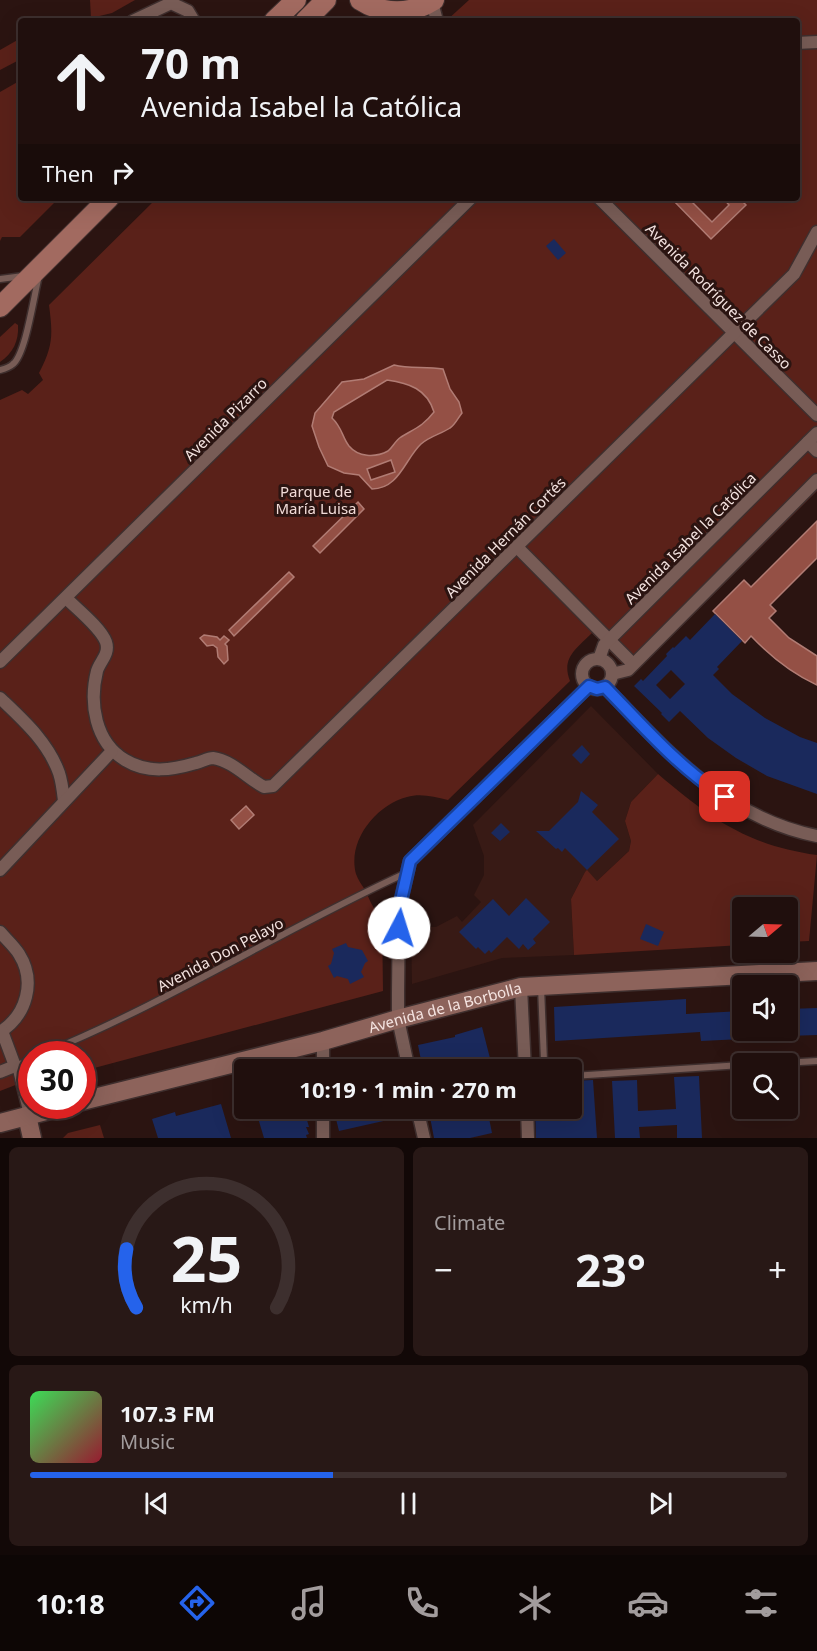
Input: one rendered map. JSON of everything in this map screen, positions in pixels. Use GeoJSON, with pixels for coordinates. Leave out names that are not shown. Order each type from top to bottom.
{"type":"FeatureCollection","features":[{"type":"Feature","properties":{"kind":"main road"},"geometry":{"type":"LineString","coordinates":[[277,18],[296,0]]}},
{"type":"Feature","properties":{"kind":"main road"},"geometry":{"type":"LineString","coordinates":[[308,18],[326,0]]}},
{"type":"Feature","properties":{"kind":"main road"},"geometry":{"type":"LineString","coordinates":[[360,0],[369,5],[407,16],[433,1]]}},
{"type":"Feature","properties":{"kind":"main road"},"geometry":{"type":"LineString","coordinates":[[0,307],[106,201]]}},
{"type":"Feature","properties":{"kind":"main road","name":"Avenida de la Borbolla"},"geometry":{"type":"LineString","coordinates":[[96,1098],[323,1041],[521,987],[817,970]]}},
{"type":"Feature","properties":{"kind":"main road"},"geometry":{"type":"LineString","coordinates":[[0,1123],[18,1118]]}},
{"type":"Feature","properties":{"kind":"main road"},"geometry":{"type":"LineString","coordinates":[[28,1119],[32,1138]]}},
{"type":"Feature","properties":{"kind":"street"},"geometry":{"type":"LineString","coordinates":[[433,1],[436,18]]}},
{"type":"Feature","properties":{"kind":"street"},"geometry":{"type":"LineString","coordinates":[[139,18],[171,3],[188,11],[192,18]]}},
{"type":"Feature","properties":{"kind":"street"},"geometry":{"type":"LineString","coordinates":[[800,43],[817,42]]}},
{"type":"Feature","properties":{"kind":"street","name":"Avenida Pizarro"},"geometry":{"type":"LineString","coordinates":[[0,662],[468,201]]}},
{"type":"Feature","properties":{"kind":"street","name":"Avenida Rodríguez de Casso"},"geometry":{"type":"LineString","coordinates":[[602,201],[817,415]]}},
{"type":"Feature","properties":{"kind":"street","name":"Avenida Hernán Cortés"},"geometry":{"type":"LineString","coordinates":[[112,751],[132,763],[153,769],[168,770],[211,758],[233,765],[264,787],[276,784],[794,274],[817,232]]}},
{"type":"Feature","properties":{"kind":"street","name":"Avenida Isabel la Católica"},"geometry":{"type":"LineString","coordinates":[[599,658],[604,645],[814,442]]}},
{"type":"Feature","properties":{"kind":"street"},"geometry":{"type":"LineString","coordinates":[[612,674],[628,670],[817,480]]}},
{"type":"Feature","properties":{"kind":"street"},"geometry":{"type":"LineString","coordinates":[[517,547],[633,664]]}},
{"type":"Feature","properties":{"kind":"street"},"geometry":{"type":"LineString","coordinates":[[0,870],[112,751],[95,718],[93,700],[98,669],[105,658],[107,645],[103,636],[66,598]]}},
{"type":"Feature","properties":{"kind":"street"},"geometry":{"type":"LineString","coordinates":[[599,658],[609,664],[612,674],[605,687],[597,689],[589,686],[583,678],[583,668],[589,661],[599,658]]}},
{"type":"Feature","properties":{"kind":"street"},"geometry":{"type":"LineString","coordinates":[[407,1059],[398,1019],[399,909],[410,861],[589,686]]}},
{"type":"Feature","properties":{"kind":"street"},"geometry":{"type":"LineString","coordinates":[[605,687],[657,741],[704,784],[762,817],[817,836]]}},
{"type":"Feature","properties":{"kind":"street"},"geometry":{"type":"LineString","coordinates":[[0,698],[31,728],[49,750],[60,774],[64,801]]}},
{"type":"Feature","properties":{"kind":"street"},"geometry":{"type":"LineString","coordinates":[[0,932],[23,962],[28,981],[28,991],[22,1010],[10,1025],[1,1031],[15,1066],[0,1072]]}},
{"type":"Feature","properties":{"kind":"street"},"geometry":{"type":"LineString","coordinates":[[521,987],[524,1059]]}},
{"type":"Feature","properties":{"kind":"street"},"geometry":{"type":"LineString","coordinates":[[323,1041],[323,1059]]}},
{"type":"Feature","properties":{"kind":"street"},"geometry":{"type":"LineString","coordinates":[[323,1119],[323,1138]]}},
{"type":"Feature","properties":{"kind":"street"},"geometry":{"type":"LineString","coordinates":[[420,1119],[424,1138]]}},
{"type":"Feature","properties":{"kind":"street"},"geometry":{"type":"LineString","coordinates":[[527,1119],[528,1138]]}},
{"type":"Feature","properties":{"kind":"lane"},"geometry":{"type":"LineString","coordinates":[[0,279],[37,269],[21,353],[15,364],[0,370]]}},
{"type":"Feature","properties":{"kind":"lane","name":"Avenida Don Pelayo"},"geometry":{"type":"LineString","coordinates":[[75,1041],[93,1034],[349,900],[407,873]]}},
{"type":"Feature","properties":{"kind":"lane"},"geometry":{"type":"LineString","coordinates":[[541,986],[544,1059]]}},
{"type":"Feature","properties":{"kind":"lane"},"geometry":{"type":"LineString","coordinates":[[798,1062],[817,1061]]}},
{"type":"Feature","properties":{"kind":"lane"},"geometry":{"type":"LineString","coordinates":[[18,1065],[15,1066],[18,1076]]}},
{"type":"Feature","properties":{"kind":"lane"},"geometry":{"type":"LineString","coordinates":[[582,1075],[732,1066]]}},
{"type":"Feature","properties":{"kind":"shaded area"},"geometry":{"type":"Polygon","coordinates":[[[674,201],[691,201],[712,222],[729,205],[726,201],[742,201],[746,205],[711,239],[674,201]]]}},
{"type":"Feature","properties":{"kind":"shaded area"},"geometry":{"type":"Polygon","coordinates":[[[394,365],[443,369],[462,413],[452,427],[421,444],[395,479],[381,488],[372,489],[359,475],[344,473],[328,466],[312,426],[315,413],[342,382],[364,379],[394,365]],[[387,380],[334,412],[332,418],[349,446],[362,454],[372,455],[388,451],[399,439],[423,424],[434,412],[427,398],[416,388],[387,380]],[[391,460],[367,469],[371,480],[395,472],[391,460]]]}},
{"type":"Feature","properties":{"kind":"shaded area"},"geometry":{"type":"Polygon","coordinates":[[[358,502],[364,509],[320,553],[313,546],[358,502]]]}},
{"type":"Feature","properties":{"kind":"shaded area"},"geometry":{"type":"Polygon","coordinates":[[[817,521],[817,558],[770,605],[776,611],[769,618],[789,638],[817,656],[817,685],[782,664],[751,636],[745,643],[713,611],[744,580],[751,587],[817,521]]]}},
{"type":"Feature","properties":{"kind":"shaded area"},"geometry":{"type":"Polygon","coordinates":[[[289,572],[294,577],[234,636],[229,630],[289,572]]]}},
{"type":"Feature","properties":{"kind":"shaded area"},"geometry":{"type":"Polygon","coordinates":[[[204,635],[217,637],[220,640],[224,636],[229,640],[225,644],[228,660],[224,664],[218,657],[217,648],[213,645],[207,646],[200,638],[204,635]]]}},
{"type":"Feature","properties":{"kind":"shaded area"},"geometry":{"type":"Polygon","coordinates":[[[591,706],[658,774],[631,802],[625,821],[631,841],[629,851],[597,881],[587,871],[585,872],[571,899],[574,955],[502,958],[412,984],[411,926],[436,927],[457,916],[462,922],[481,902],[474,895],[484,875],[484,856],[473,825],[591,706]]]}},
{"type":"Feature","properties":{"kind":"shaded area"},"geometry":{"type":"Polygon","coordinates":[[[246,806],[254,815],[239,829],[231,820],[246,806]]]}},
{"type":"Feature","properties":{"kind":"green space"},"geometry":{"type":"Polygon","coordinates":[[[90,0],[135,0],[112,13],[91,18],[90,0]]]}},
{"type":"Feature","properties":{"kind":"green space","name":"Parque de María Luisa"},"geometry":{"type":"Polygon","coordinates":[[[469,0],[817,0],[817,491],[633,675],[592,633],[576,649],[569,660],[567,666],[570,681],[448,800],[422,795],[407,797],[385,808],[366,826],[356,849],[354,862],[358,878],[382,918],[383,991],[96,1068],[96,1041],[18,1041],[18,1084],[0,1091],[0,400],[22,390],[28,394],[43,380],[39,373],[51,340],[49,305],[154,201],[800,201],[800,18],[449,18],[469,0]]]}},
{"type":"Feature","properties":{"kind":"green space"},"geometry":{"type":"Polygon","coordinates":[[[18,40],[18,61],[0,70],[0,50],[18,40]]]}},
{"type":"Feature","properties":{"kind":"green space"},"geometry":{"type":"Polygon","coordinates":[[[18,82],[18,201],[56,201],[20,237],[2,237],[0,241],[0,92],[18,82]]]}},
{"type":"Feature","properties":{"kind":"green space"},"geometry":{"type":"Polygon","coordinates":[[[15,323],[18,325],[16,341],[12,351],[0,362],[0,337],[15,323]]]}},
{"type":"Feature","properties":{"kind":"green space"},"geometry":{"type":"Polygon","coordinates":[[[658,774],[695,804],[731,828],[770,844],[817,855],[809,941],[798,942],[798,897],[732,897],[732,946],[574,955],[571,899],[587,870],[597,881],[629,851],[631,841],[625,821],[631,802],[658,774]]]}},
{"type":"Feature","properties":{"kind":"green space"},"geometry":{"type":"Polygon","coordinates":[[[100,1125],[104,1138],[63,1138],[68,1133],[100,1125]]]}},
{"type":"Feature","properties":{"kind":"building"},"geometry":{"type":"Polygon","coordinates":[[[554,239],[566,253],[558,260],[546,246],[554,239]]]}},
{"type":"Feature","properties":{"kind":"building"},"geometry":{"type":"Polygon","coordinates":[[[715,614],[742,641],[717,667],[719,669],[713,675],[732,694],[765,718],[800,737],[817,743],[817,794],[767,776],[736,758],[708,738],[680,711],[669,722],[634,686],[641,679],[643,681],[667,656],[666,654],[686,636],[690,640],[715,614]],[[671,670],[656,685],[670,699],[685,684],[671,670]]]}},
{"type":"Feature","properties":{"kind":"building"},"geometry":{"type":"Polygon","coordinates":[[[582,745],[590,754],[581,764],[572,755],[582,745]]]}},
{"type":"Feature","properties":{"kind":"building"},"geometry":{"type":"Polygon","coordinates":[[[581,791],[598,805],[592,812],[619,839],[587,870],[565,848],[562,852],[556,849],[536,831],[549,831],[578,802],[581,791]]]}},
{"type":"Feature","properties":{"kind":"building"},"geometry":{"type":"Polygon","coordinates":[[[501,823],[510,832],[500,841],[491,833],[501,823]]]}},
{"type":"Feature","properties":{"kind":"building"},"geometry":{"type":"Polygon","coordinates":[[[526,898],[550,922],[533,939],[536,943],[528,950],[523,944],[519,949],[507,937],[491,953],[489,950],[485,954],[478,947],[476,949],[459,932],[493,899],[509,916],[526,898]]]}},
{"type":"Feature","properties":{"kind":"building"},"geometry":{"type":"Polygon","coordinates":[[[646,924],[664,932],[658,946],[640,939],[646,924]]]}},
{"type":"Feature","properties":{"kind":"building"},"geometry":{"type":"Polygon","coordinates":[[[346,943],[348,947],[362,950],[368,961],[361,972],[364,977],[350,984],[348,979],[337,976],[334,978],[328,966],[331,964],[334,953],[332,949],[346,943]]]}},
{"type":"Feature","properties":{"kind":"building"},"geometry":{"type":"Polygon","coordinates":[[[686,999],[686,1014],[732,1012],[732,1039],[701,1041],[700,1032],[555,1041],[554,1007],[686,999]]]}},
{"type":"Feature","properties":{"kind":"building"},"geometry":{"type":"Polygon","coordinates":[[[817,1008],[817,1035],[798,1036],[798,1009],[817,1008]]]}},
{"type":"Feature","properties":{"kind":"building"},"geometry":{"type":"Polygon","coordinates":[[[482,1027],[490,1059],[421,1059],[418,1045],[455,1037],[455,1035],[482,1027]]]}},
{"type":"Feature","properties":{"kind":"building"},"geometry":{"type":"Polygon","coordinates":[[[699,1076],[702,1138],[677,1138],[677,1125],[639,1127],[640,1138],[615,1138],[612,1081],[637,1080],[638,1111],[676,1109],[674,1077],[699,1076]]]}},
{"type":"Feature","properties":{"kind":"building"},"geometry":{"type":"Polygon","coordinates":[[[593,1080],[597,1138],[536,1138],[535,1119],[582,1119],[582,1081],[593,1080]]]}},
{"type":"Feature","properties":{"kind":"building"},"geometry":{"type":"Polygon","coordinates":[[[221,1104],[231,1138],[158,1138],[152,1119],[175,1112],[176,1116],[221,1104]]]}},
{"type":"Feature","properties":{"kind":"building"},"geometry":{"type":"Polygon","coordinates":[[[258,1119],[309,1119],[309,1127],[306,1127],[309,1134],[306,1135],[307,1138],[264,1138],[258,1119]]]}},
{"type":"Feature","properties":{"kind":"building"},"geometry":{"type":"Polygon","coordinates":[[[336,1119],[392,1119],[339,1131],[336,1119]]]}},
{"type":"Feature","properties":{"kind":"building"},"geometry":{"type":"Polygon","coordinates":[[[430,1119],[489,1119],[492,1133],[470,1138],[434,1138],[430,1119]]]}},
{"type":"Feature","properties":{"kind":"route"},"geometry":{"type":"LineString","coordinates":[[399,928],[399,909],[410,861],[589,686],[597,689],[605,687],[685,768],[704,784],[725,797]]}}]}
